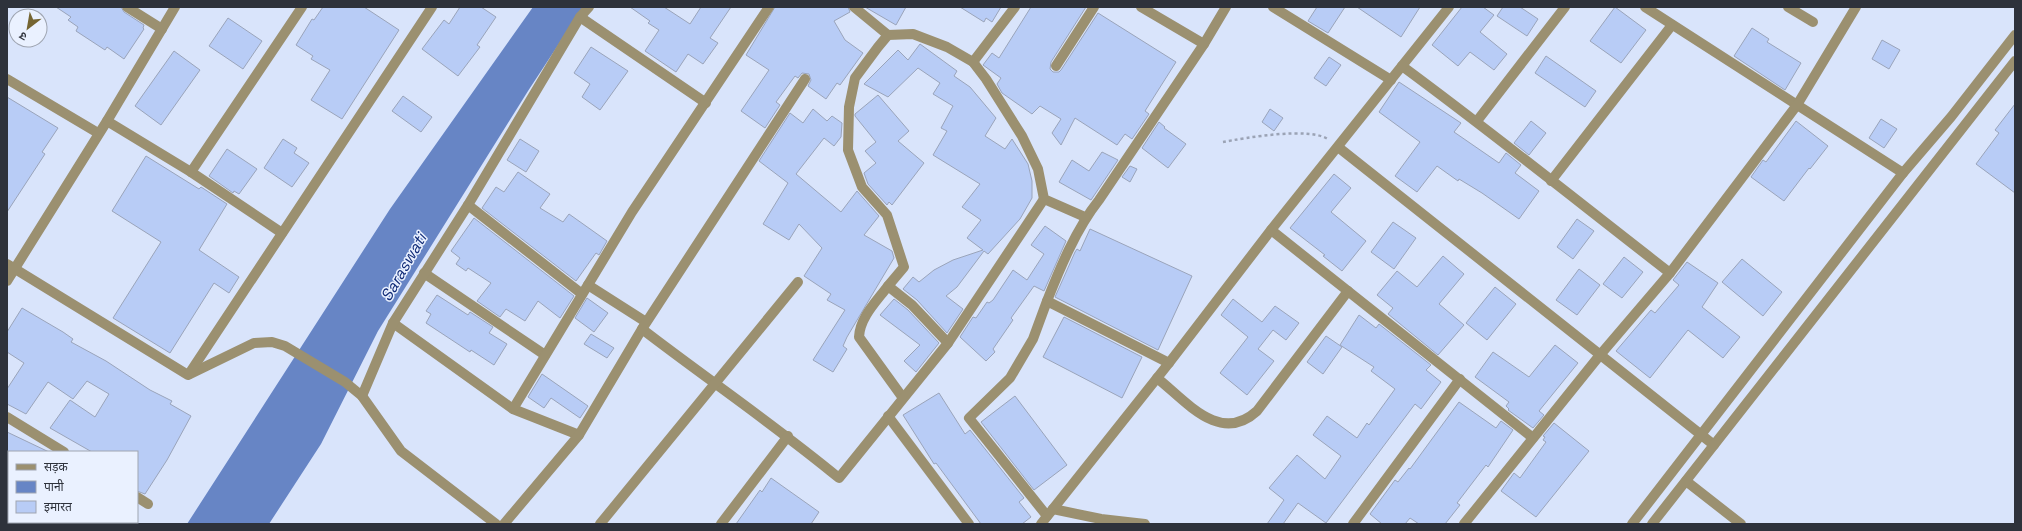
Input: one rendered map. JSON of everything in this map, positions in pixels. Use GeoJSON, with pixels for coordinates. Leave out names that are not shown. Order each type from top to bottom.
{"type":"FeatureCollection","features":[{"type":"Feature","properties":{"kind":"street"},"geometry":{"type":"LineString","coordinates":[[127,7],[162,29]]}},
{"type":"Feature","properties":{"kind":"street"},"geometry":{"type":"LineString","coordinates":[[7,281],[11,267],[107,121],[175,7]]}},
{"type":"Feature","properties":{"kind":"street"},"geometry":{"type":"LineString","coordinates":[[191,172],[302,7]]}},
{"type":"Feature","properties":{"kind":"street"},"geometry":{"type":"LineString","coordinates":[[188,376],[432,7]]}},
{"type":"Feature","properties":{"kind":"street"},"geometry":{"type":"LineString","coordinates":[[362,396],[393,323],[468,205],[580,17],[588,7]]}},
{"type":"Feature","properties":{"kind":"street"},"geometry":{"type":"LineString","coordinates":[[513,409],[632,212],[769,7]]}},
{"type":"Feature","properties":{"kind":"street"},"geometry":{"type":"LineString","coordinates":[[854,7],[888,36]]}},
{"type":"Feature","properties":{"kind":"street"},"geometry":{"type":"LineString","coordinates":[[973,62],[1014,7]]}},
{"type":"Feature","properties":{"kind":"street"},"geometry":{"type":"LineString","coordinates":[[1056,66],[1094,7]]}},
{"type":"Feature","properties":{"kind":"street"},"geometry":{"type":"LineString","coordinates":[[1141,7],[1204,44]]}},
{"type":"Feature","properties":{"kind":"street"},"geometry":{"type":"LineString","coordinates":[[1146,524],[1101,519],[1047,516],[969,418],[1010,378],[1032,339],[1057,275],[1085,217],[1103,194],[1204,44],[1226,7]]}},
{"type":"Feature","properties":{"kind":"street"},"geometry":{"type":"LineString","coordinates":[[1273,7],[1391,80]]}},
{"type":"Feature","properties":{"kind":"street"},"geometry":{"type":"LineString","coordinates":[[1047,516],[1169,363],[1271,230],[1338,148],[1449,7]]}},
{"type":"Feature","properties":{"kind":"street"},"geometry":{"type":"LineString","coordinates":[[1477,121],[1565,7]]}},
{"type":"Feature","properties":{"kind":"street"},"geometry":{"type":"LineString","coordinates":[[1644,7],[1903,173]]}},
{"type":"Feature","properties":{"kind":"street"},"geometry":{"type":"LineString","coordinates":[[1788,7],[1813,22]]}},
{"type":"Feature","properties":{"kind":"street"},"geometry":{"type":"LineString","coordinates":[[1464,524],[1600,355],[1670,272],[1797,105],[1856,7]]}},
{"type":"Feature","properties":{"kind":"street"},"geometry":{"type":"LineString","coordinates":[[580,17],[706,103]]}},
{"type":"Feature","properties":{"kind":"street"},"geometry":{"type":"LineString","coordinates":[[1551,181],[1672,25]]}},
{"type":"Feature","properties":{"kind":"street"},"geometry":{"type":"LineString","coordinates":[[588,285],[644,325],[714,384],[788,436],[839,478],[948,343],[1044,199],[1038,169],[1022,136],[973,62],[947,47],[913,34],[888,36],[878,47],[855,78],[849,106],[848,150],[862,187],[888,215],[904,267],[888,286],[859,327],[859,337],[903,398]]}},
{"type":"Feature","properties":{"kind":"street"},"geometry":{"type":"LineString","coordinates":[[1632,524],[1903,173],[1951,117],[2015,35]]}},
{"type":"Feature","properties":{"kind":"street"},"geometry":{"type":"LineString","coordinates":[[1652,524],[2015,61]]}},
{"type":"Feature","properties":{"kind":"street"},"geometry":{"type":"LineString","coordinates":[[1402,66],[1477,121],[1551,181],[1670,272]]}},
{"type":"Feature","properties":{"kind":"street"},"geometry":{"type":"LineString","coordinates":[[7,79],[98,133]]}},
{"type":"Feature","properties":{"kind":"street"},"geometry":{"type":"LineString","coordinates":[[504,524],[579,435],[644,325],[805,79]]}},
{"type":"Feature","properties":{"kind":"street"},"geometry":{"type":"LineString","coordinates":[[107,121],[191,172],[282,233]]}},
{"type":"Feature","properties":{"kind":"street"},"geometry":{"type":"LineString","coordinates":[[1338,148],[1714,445]]}},
{"type":"Feature","properties":{"kind":"street"},"geometry":{"type":"LineString","coordinates":[[1044,199],[1085,217]]}},
{"type":"Feature","properties":{"kind":"street"},"geometry":{"type":"LineString","coordinates":[[468,205],[582,294]]}},
{"type":"Feature","properties":{"kind":"street"},"geometry":{"type":"LineString","coordinates":[[1271,230],[1533,438]]}},
{"type":"Feature","properties":{"kind":"street"},"geometry":{"type":"LineString","coordinates":[[11,267],[188,376]]}},
{"type":"Feature","properties":{"kind":"street"},"geometry":{"type":"LineString","coordinates":[[424,273],[545,355]]}},
{"type":"Feature","properties":{"kind":"street"},"geometry":{"type":"LineString","coordinates":[[600,524],[798,282]]}},
{"type":"Feature","properties":{"kind":"street"},"geometry":{"type":"LineString","coordinates":[[888,286],[912,305],[948,343]]}},
{"type":"Feature","properties":{"kind":"street"},"geometry":{"type":"LineString","coordinates":[[1157,378],[1199,413],[1218,423],[1239,423],[1249,419],[1257,411],[1348,291]]}},
{"type":"Feature","properties":{"kind":"street"},"geometry":{"type":"LineString","coordinates":[[1047,302],[1169,363]]}},
{"type":"Feature","properties":{"kind":"street"},"geometry":{"type":"LineString","coordinates":[[393,323],[513,409],[579,435]]}},
{"type":"Feature","properties":{"kind":"street"},"geometry":{"type":"LineString","coordinates":[[188,376],[254,343],[272,342],[285,346],[345,382],[362,396],[401,451],[496,524]]}},
{"type":"Feature","properties":{"kind":"street"},"geometry":{"type":"LineString","coordinates":[[1353,524],[1460,379]]}},
{"type":"Feature","properties":{"kind":"street"},"geometry":{"type":"LineString","coordinates":[[888,416],[968,524]]}},
{"type":"Feature","properties":{"kind":"street"},"geometry":{"type":"LineString","coordinates":[[7,417],[62,451]]}},
{"type":"Feature","properties":{"kind":"street"},"geometry":{"type":"LineString","coordinates":[[720,524],[788,436]]}},
{"type":"Feature","properties":{"kind":"street"},"geometry":{"type":"LineString","coordinates":[[1686,481],[1741,524]]}},
{"type":"Feature","properties":{"kind":"street"},"geometry":{"type":"LineString","coordinates":[[138,498],[148,504]]}},
{"type":"Feature","properties":{"kind":"path"},"geometry":{"type":"LineString","coordinates":[[1223,142],[1263,136],[1303,134],[1325,137],[1338,148]]}},
{"type":"Feature","properties":{"kind":"water","name":"Saraswati"},"geometry":{"type":"Polygon","coordinates":[[[533,7],[583,7],[528,91],[378,331],[321,444],[269,524],[187,524],[390,209],[533,7]]]}},
{"type":"Feature","properties":{"kind":"building"},"geometry":{"type":"Polygon","coordinates":[[[56,7],[121,7],[124,12],[144,25],[144,29],[124,59],[107,47],[105,50],[76,31],[78,27],[68,20],[71,17],[56,7]]]}},
{"type":"Feature","properties":{"kind":"building"},"geometry":{"type":"Polygon","coordinates":[[[323,7],[364,7],[399,30],[342,119],[311,100],[330,70],[311,59],[313,56],[296,45],[312,19],[314,20],[323,7]]]}},
{"type":"Feature","properties":{"kind":"building"},"geometry":{"type":"Polygon","coordinates":[[[460,7],[481,7],[496,17],[477,45],[480,47],[458,76],[422,49],[444,20],[449,24],[460,7]]]}},
{"type":"Feature","properties":{"kind":"building"},"geometry":{"type":"Polygon","coordinates":[[[630,7],[664,7],[690,24],[701,7],[731,7],[710,38],[718,43],[703,64],[688,54],[676,72],[645,51],[659,30],[648,23],[650,21],[630,7]]]}},
{"type":"Feature","properties":{"kind":"building"},"geometry":{"type":"Polygon","coordinates":[[[775,7],[848,7],[850,12],[834,21],[845,40],[863,53],[840,85],[837,83],[826,99],[808,86],[811,80],[809,74],[802,73],[798,78],[795,76],[776,102],[780,105],[765,128],[741,111],[769,70],[746,55],[775,7]]]}},
{"type":"Feature","properties":{"kind":"building"},"geometry":{"type":"Polygon","coordinates":[[[865,7],[906,7],[896,25],[865,7]]]}},
{"type":"Feature","properties":{"kind":"building"},"geometry":{"type":"Polygon","coordinates":[[[960,7],[1001,7],[992,22],[986,18],[984,22],[960,7]]]}},
{"type":"Feature","properties":{"kind":"building"},"geometry":{"type":"Polygon","coordinates":[[[1031,7],[1086,7],[1051,62],[1050,69],[1053,72],[1059,72],[1061,70],[1098,13],[1176,62],[1145,111],[1149,114],[1132,139],[1125,134],[1117,145],[1075,118],[1061,145],[1052,133],[1061,119],[1040,106],[1032,114],[1002,93],[997,84],[1001,78],[983,65],[992,53],[999,58],[1031,7]]]}},
{"type":"Feature","properties":{"kind":"building"},"geometry":{"type":"Polygon","coordinates":[[[1317,7],[1345,7],[1328,33],[1308,21],[1317,7]]]}},
{"type":"Feature","properties":{"kind":"building"},"geometry":{"type":"Polygon","coordinates":[[[1357,7],[1420,7],[1401,37],[1357,7]]]}},
{"type":"Feature","properties":{"kind":"building"},"geometry":{"type":"Polygon","coordinates":[[[1462,7],[1483,7],[1494,15],[1480,32],[1507,54],[1494,70],[1470,52],[1458,66],[1432,45],[1462,7]]]}},
{"type":"Feature","properties":{"kind":"building"},"geometry":{"type":"Polygon","coordinates":[[[1503,7],[1520,7],[1538,19],[1527,36],[1497,16],[1503,7]]]}},
{"type":"Feature","properties":{"kind":"building"},"geometry":{"type":"Polygon","coordinates":[[[1615,7],[1646,30],[1621,63],[1590,41],[1615,7]]]}},
{"type":"Feature","properties":{"kind":"building"},"geometry":{"type":"Polygon","coordinates":[[[228,18],[262,41],[243,69],[209,46],[228,18]]]}},
{"type":"Feature","properties":{"kind":"building"},"geometry":{"type":"Polygon","coordinates":[[[1752,28],[1769,39],[1767,42],[1801,63],[1785,90],[1734,56],[1752,28]]]}},
{"type":"Feature","properties":{"kind":"building"},"geometry":{"type":"Polygon","coordinates":[[[1882,40],[1900,50],[1889,69],[1872,59],[1882,40]]]}},
{"type":"Feature","properties":{"kind":"building"},"geometry":{"type":"Polygon","coordinates":[[[920,44],[957,71],[954,76],[970,87],[996,118],[985,136],[1005,149],[1012,139],[1028,164],[1032,181],[1032,198],[1020,219],[988,254],[984,251],[957,287],[946,296],[963,309],[947,333],[917,300],[903,289],[913,277],[919,282],[934,270],[953,260],[983,250],[967,238],[981,220],[962,207],[980,184],[933,155],[947,131],[941,128],[953,106],[933,94],[940,83],[918,68],[888,97],[864,84],[898,50],[908,60],[920,44]]]}},
{"type":"Feature","properties":{"kind":"building"},"geometry":{"type":"Polygon","coordinates":[[[591,47],[628,71],[600,110],[582,97],[590,84],[574,73],[591,47]]]}},
{"type":"Feature","properties":{"kind":"building"},"geometry":{"type":"Polygon","coordinates":[[[174,51],[200,70],[161,125],[135,106],[174,51]]]}},
{"type":"Feature","properties":{"kind":"building"},"geometry":{"type":"Polygon","coordinates":[[[1546,56],[1596,91],[1585,107],[1535,73],[1546,56]]]}},
{"type":"Feature","properties":{"kind":"building"},"geometry":{"type":"Polygon","coordinates":[[[1329,57],[1341,65],[1326,86],[1314,78],[1329,57]]]}},
{"type":"Feature","properties":{"kind":"building"},"geometry":{"type":"Polygon","coordinates":[[[1399,82],[1461,123],[1454,132],[1499,163],[1506,153],[1521,165],[1515,173],[1539,191],[1519,219],[1482,193],[1459,179],[1458,181],[1437,166],[1417,192],[1395,176],[1420,142],[1379,112],[1399,82]]]}},
{"type":"Feature","properties":{"kind":"building"},"geometry":{"type":"Polygon","coordinates":[[[878,95],[909,131],[898,141],[924,163],[892,205],[889,202],[887,205],[868,184],[864,173],[876,163],[865,151],[876,142],[855,116],[855,114],[878,95]]]}},
{"type":"Feature","properties":{"kind":"building"},"geometry":{"type":"Polygon","coordinates":[[[403,96],[432,117],[421,132],[392,111],[403,96]]]}},
{"type":"Feature","properties":{"kind":"building"},"geometry":{"type":"Polygon","coordinates":[[[7,97],[58,128],[42,152],[45,154],[7,212],[7,97]]]}},
{"type":"Feature","properties":{"kind":"building"},"geometry":{"type":"Polygon","coordinates":[[[2015,104],[2015,193],[1976,164],[1999,133],[1995,130],[2015,104]]]}},
{"type":"Feature","properties":{"kind":"building"},"geometry":{"type":"Polygon","coordinates":[[[813,109],[827,121],[832,116],[842,123],[841,137],[834,146],[824,138],[796,174],[841,212],[857,191],[879,216],[864,235],[892,251],[894,258],[847,337],[843,346],[847,349],[833,372],[813,360],[845,310],[827,300],[831,294],[804,276],[822,248],[799,224],[789,240],[763,224],[788,183],[759,161],[790,113],[803,123],[813,109]]]}},
{"type":"Feature","properties":{"kind":"building"},"geometry":{"type":"Polygon","coordinates":[[[1270,109],[1283,118],[1274,131],[1262,122],[1270,109]]]}},
{"type":"Feature","properties":{"kind":"building"},"geometry":{"type":"Polygon","coordinates":[[[1881,119],[1897,129],[1884,148],[1869,138],[1881,119]]]}},
{"type":"Feature","properties":{"kind":"building"},"geometry":{"type":"Polygon","coordinates":[[[1531,121],[1546,133],[1529,155],[1514,143],[1531,121]]]}},
{"type":"Feature","properties":{"kind":"building"},"geometry":{"type":"Polygon","coordinates":[[[1796,121],[1828,146],[1784,201],[1751,177],[1763,160],[1766,162],[1796,121]]]}},
{"type":"Feature","properties":{"kind":"building"},"geometry":{"type":"Polygon","coordinates":[[[1159,122],[1165,127],[1164,128],[1186,144],[1168,168],[1142,148],[1159,122]]]}},
{"type":"Feature","properties":{"kind":"building"},"geometry":{"type":"Polygon","coordinates":[[[283,139],[297,148],[294,153],[309,163],[292,187],[264,168],[283,139]]]}},
{"type":"Feature","properties":{"kind":"building"},"geometry":{"type":"Polygon","coordinates":[[[520,139],[539,151],[526,172],[507,160],[520,139]]]}},
{"type":"Feature","properties":{"kind":"building"},"geometry":{"type":"Polygon","coordinates":[[[227,149],[257,169],[239,194],[234,191],[233,193],[209,176],[227,149]]]}},
{"type":"Feature","properties":{"kind":"building"},"geometry":{"type":"Polygon","coordinates":[[[1102,152],[1118,160],[1091,200],[1059,182],[1072,160],[1089,171],[1102,152]]]}},
{"type":"Feature","properties":{"kind":"building"},"geometry":{"type":"Polygon","coordinates":[[[146,156],[199,189],[201,187],[227,204],[199,250],[239,277],[229,293],[214,283],[170,353],[113,318],[161,242],[112,211],[146,156]]]}},
{"type":"Feature","properties":{"kind":"building"},"geometry":{"type":"Polygon","coordinates":[[[1130,166],[1137,169],[1130,182],[1122,177],[1130,166]]]}},
{"type":"Feature","properties":{"kind":"building"},"geometry":{"type":"Polygon","coordinates":[[[518,172],[550,194],[540,208],[563,222],[569,214],[607,241],[599,255],[596,253],[576,281],[482,208],[496,187],[504,192],[518,172]]]}},
{"type":"Feature","properties":{"kind":"building"},"geometry":{"type":"Polygon","coordinates":[[[1334,174],[1351,188],[1331,212],[1366,241],[1342,271],[1323,256],[1325,255],[1290,228],[1334,174]]]}},
{"type":"Feature","properties":{"kind":"building"},"geometry":{"type":"Polygon","coordinates":[[[474,218],[574,296],[560,318],[538,301],[525,321],[506,309],[500,317],[477,301],[491,283],[468,268],[466,271],[456,264],[460,258],[451,251],[474,218]]]}},
{"type":"Feature","properties":{"kind":"building"},"geometry":{"type":"Polygon","coordinates":[[[1577,219],[1594,231],[1573,259],[1557,247],[1577,219]]]}},
{"type":"Feature","properties":{"kind":"building"},"geometry":{"type":"Polygon","coordinates":[[[1393,222],[1416,238],[1394,269],[1371,252],[1393,222]]]}},
{"type":"Feature","properties":{"kind":"building"},"geometry":{"type":"Polygon","coordinates":[[[1045,226],[1066,241],[1044,291],[1034,286],[1011,318],[1013,320],[993,349],[995,352],[986,361],[960,337],[973,317],[976,318],[987,302],[989,303],[993,300],[1013,270],[1027,280],[1044,254],[1031,245],[1045,226]]]}},
{"type":"Feature","properties":{"kind":"building"},"geometry":{"type":"Polygon","coordinates":[[[1090,229],[1192,276],[1158,350],[1055,297],[1075,252],[1077,249],[1080,251],[1090,229]]]}},
{"type":"Feature","properties":{"kind":"building"},"geometry":{"type":"Polygon","coordinates":[[[1443,256],[1464,274],[1439,304],[1464,325],[1438,355],[1388,314],[1393,308],[1377,295],[1397,271],[1417,287],[1443,256]]]}},
{"type":"Feature","properties":{"kind":"building"},"geometry":{"type":"Polygon","coordinates":[[[1624,257],[1643,272],[1622,298],[1603,284],[1624,257]]]}},
{"type":"Feature","properties":{"kind":"building"},"geometry":{"type":"Polygon","coordinates":[[[1742,259],[1782,292],[1763,316],[1722,282],[1742,259]]]}},
{"type":"Feature","properties":{"kind":"building"},"geometry":{"type":"Polygon","coordinates":[[[1687,262],[1718,283],[1702,307],[1740,337],[1723,358],[1688,330],[1650,378],[1616,351],[1651,310],[1655,313],[1679,285],[1673,280],[1687,262]]]}},
{"type":"Feature","properties":{"kind":"building"},"geometry":{"type":"Polygon","coordinates":[[[1579,269],[1600,285],[1577,315],[1556,300],[1579,269]]]}},
{"type":"Feature","properties":{"kind":"building"},"geometry":{"type":"Polygon","coordinates":[[[1495,287],[1516,304],[1487,340],[1466,323],[1495,287]]]}},
{"type":"Feature","properties":{"kind":"building"},"geometry":{"type":"Polygon","coordinates":[[[437,295],[468,315],[470,312],[493,327],[489,333],[507,344],[494,365],[471,350],[470,352],[426,323],[431,314],[426,311],[437,295]]]}},
{"type":"Feature","properties":{"kind":"building"},"geometry":{"type":"Polygon","coordinates":[[[587,298],[608,313],[594,332],[575,318],[587,298]]]}},
{"type":"Feature","properties":{"kind":"building"},"geometry":{"type":"Polygon","coordinates":[[[894,299],[908,310],[939,343],[916,372],[904,361],[920,345],[880,315],[894,299]]]}},
{"type":"Feature","properties":{"kind":"building"},"geometry":{"type":"Polygon","coordinates":[[[1233,299],[1262,322],[1275,306],[1299,323],[1286,340],[1273,330],[1258,349],[1274,361],[1247,395],[1220,373],[1248,337],[1221,315],[1233,299]]]}},
{"type":"Feature","properties":{"kind":"building"},"geometry":{"type":"Polygon","coordinates":[[[22,308],[63,332],[73,339],[71,342],[106,361],[150,390],[172,401],[170,404],[191,416],[167,460],[145,494],[138,491],[138,451],[90,451],[50,428],[70,400],[95,417],[109,394],[87,381],[73,399],[48,382],[26,414],[7,404],[7,389],[24,363],[7,352],[7,332],[22,308]]]}},
{"type":"Feature","properties":{"kind":"building"},"geometry":{"type":"Polygon","coordinates":[[[1359,315],[1376,328],[1379,324],[1431,365],[1426,370],[1441,382],[1421,409],[1415,404],[1326,523],[1298,503],[1283,524],[1267,524],[1284,500],[1269,488],[1297,455],[1325,479],[1341,456],[1313,435],[1327,416],[1357,438],[1367,423],[1369,425],[1395,389],[1371,371],[1374,367],[1340,345],[1359,315]]]}},
{"type":"Feature","properties":{"kind":"building"},"geometry":{"type":"Polygon","coordinates":[[[1064,317],[1142,357],[1122,398],[1043,357],[1064,317]]]}},
{"type":"Feature","properties":{"kind":"building"},"geometry":{"type":"Polygon","coordinates":[[[591,334],[614,348],[607,358],[584,344],[591,334]]]}},
{"type":"Feature","properties":{"kind":"building"},"geometry":{"type":"Polygon","coordinates":[[[1326,336],[1342,347],[1323,374],[1307,362],[1326,336]]]}},
{"type":"Feature","properties":{"kind":"building"},"geometry":{"type":"Polygon","coordinates":[[[1555,345],[1578,363],[1539,411],[1544,415],[1533,428],[1508,410],[1509,409],[1506,406],[1509,402],[1475,377],[1493,352],[1529,377],[1555,345]]]}},
{"type":"Feature","properties":{"kind":"building"},"geometry":{"type":"Polygon","coordinates":[[[542,374],[588,406],[580,418],[551,398],[544,408],[528,397],[542,374]]]}},
{"type":"Feature","properties":{"kind":"building"},"geometry":{"type":"Polygon","coordinates":[[[939,393],[965,434],[970,430],[1024,498],[1019,502],[1031,517],[1022,524],[981,524],[936,463],[934,464],[903,415],[939,393]]]}},
{"type":"Feature","properties":{"kind":"building"},"geometry":{"type":"Polygon","coordinates":[[[1015,396],[1067,465],[1034,490],[981,422],[1015,396]]]}},
{"type":"Feature","properties":{"kind":"building"},"geometry":{"type":"Polygon","coordinates":[[[1459,402],[1496,428],[1501,421],[1513,430],[1488,467],[1486,465],[1457,503],[1460,505],[1445,524],[1419,524],[1410,518],[1405,524],[1382,524],[1370,514],[1395,480],[1398,482],[1409,468],[1410,469],[1459,402]]]}},
{"type":"Feature","properties":{"kind":"building"},"geometry":{"type":"Polygon","coordinates":[[[1554,423],[1589,451],[1536,517],[1501,491],[1514,473],[1520,478],[1546,442],[1543,440],[1545,437],[1543,436],[1554,423]]]}},
{"type":"Feature","properties":{"kind":"building"},"geometry":{"type":"Polygon","coordinates":[[[7,432],[47,451],[8,451],[7,452],[7,432]]]}},
{"type":"Feature","properties":{"kind":"building"},"geometry":{"type":"Polygon","coordinates":[[[771,478],[819,512],[811,524],[736,524],[760,490],[762,492],[771,478]]]}}]}
